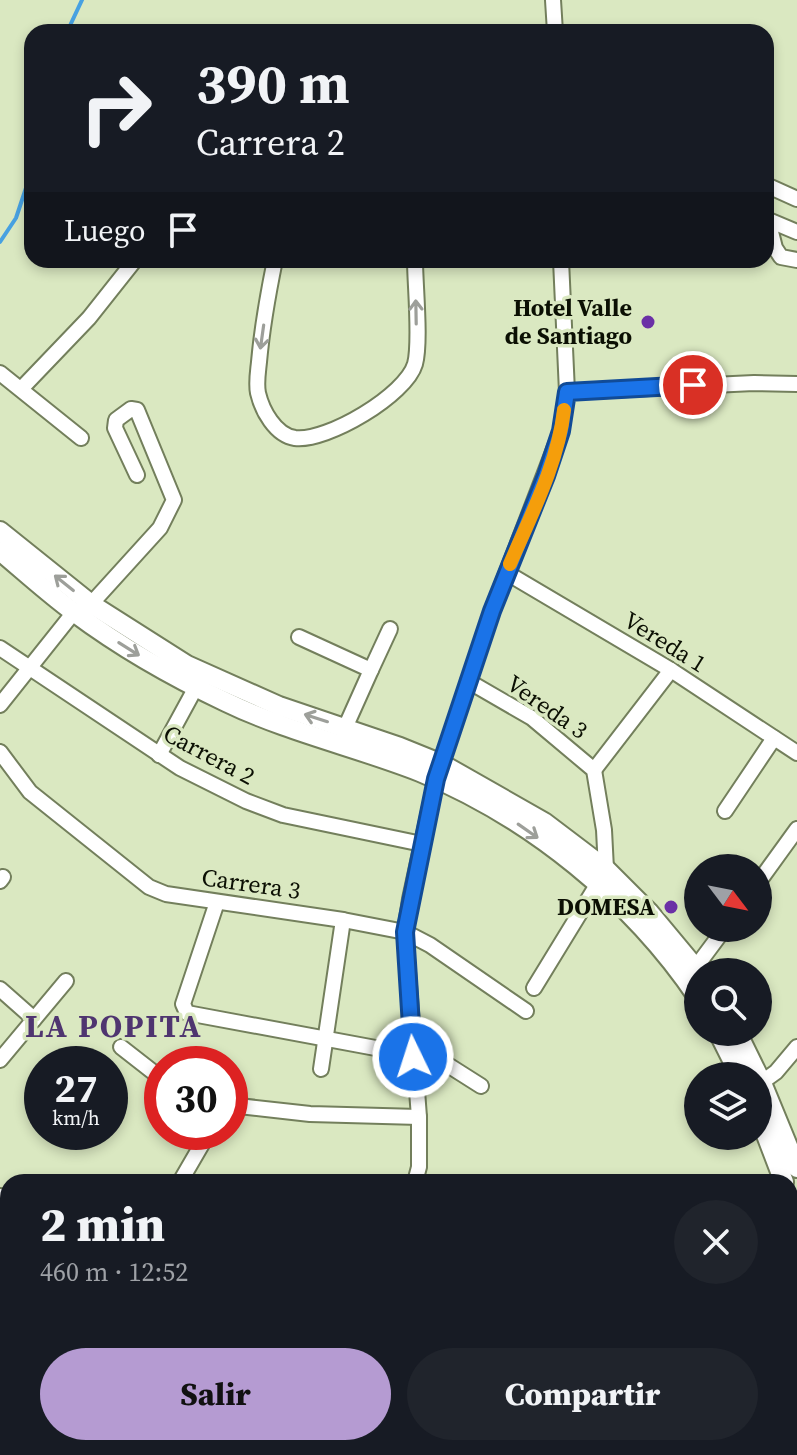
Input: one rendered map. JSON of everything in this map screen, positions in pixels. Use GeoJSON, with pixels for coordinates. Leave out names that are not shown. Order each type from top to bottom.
{"type":"FeatureCollection","features":[{"type":"Feature","properties":{"kind":"street"},"geometry":{"type":"LineString","coordinates":[[553,0],[554,24]]}},
{"type":"Feature","properties":{"kind":"street"},"geometry":{"type":"LineString","coordinates":[[774,189],[797,199]]}},
{"type":"Feature","properties":{"kind":"street"},"geometry":{"type":"LineString","coordinates":[[774,222],[797,232]]}},
{"type":"Feature","properties":{"kind":"street"},"geometry":{"type":"LineString","coordinates":[[774,244],[781,257],[794,262],[797,260]]}},
{"type":"Feature","properties":{"kind":"street"},"geometry":{"type":"LineString","coordinates":[[21,389],[89,318],[129,268]]}},
{"type":"Feature","properties":{"kind":"street"},"geometry":{"type":"LineString","coordinates":[[274,268],[257,389],[271,421],[283,433],[295,438],[335,428],[387,400],[402,384],[415,364],[415,268]]}},
{"type":"Feature","properties":{"kind":"street"},"geometry":{"type":"LineString","coordinates":[[417,1174],[419,1117],[405,932],[439,772],[468,681],[561,431],[567,392],[561,268]]}},
{"type":"Feature","properties":{"kind":"street"},"geometry":{"type":"LineString","coordinates":[[0,373],[81,438]]}},
{"type":"Feature","properties":{"kind":"street"},"geometry":{"type":"LineString","coordinates":[[567,392],[754,383],[797,384]]}},
{"type":"Feature","properties":{"kind":"street"},"geometry":{"type":"LineString","coordinates":[[0,705],[82,608],[160,528],[174,500],[137,410],[131,409],[116,420],[115,428],[137,475]]}},
{"type":"Feature","properties":{"kind":"street"},"geometry":{"type":"LineString","coordinates":[[0,531],[128,649],[196,687],[276,723],[439,772]]}},
{"type":"Feature","properties":{"kind":"street"},"geometry":{"type":"LineString","coordinates":[[0,551],[82,608],[187,665],[234,688],[345,728],[439,772],[602,877],[649,912],[688,958]]}},
{"type":"Feature","properties":{"kind":"street","name":"Vereda 1"},"geometry":{"type":"LineString","coordinates":[[507,573],[671,670],[797,753]]}},
{"type":"Feature","properties":{"kind":"street"},"geometry":{"type":"LineString","coordinates":[[345,728],[390,629]]}},
{"type":"Feature","properties":{"kind":"street"},"geometry":{"type":"LineString","coordinates":[[299,637],[371,670]]}},
{"type":"Feature","properties":{"kind":"street","name":"Carrera 2"},"geometry":{"type":"LineString","coordinates":[[0,648],[200,779],[283,815],[422,844]]}},
{"type":"Feature","properties":{"kind":"street"},"geometry":{"type":"LineString","coordinates":[[594,770],[671,670]]}},
{"type":"Feature","properties":{"kind":"street","name":"Vereda 3"},"geometry":{"type":"LineString","coordinates":[[468,681],[532,718],[594,770],[604,830],[602,877]]}},
{"type":"Feature","properties":{"kind":"street"},"geometry":{"type":"LineString","coordinates":[[159,755],[196,687]]}},
{"type":"Feature","properties":{"kind":"street"},"geometry":{"type":"LineString","coordinates":[[725,811],[774,738]]}},
{"type":"Feature","properties":{"kind":"street","name":"Carrera 3"},"geometry":{"type":"LineString","coordinates":[[0,752],[30,792],[149,887],[166,894],[405,932],[430,945],[526,1011]]}},
{"type":"Feature","properties":{"kind":"street"},"geometry":{"type":"LineString","coordinates":[[772,864],[797,829]]}},
{"type":"Feature","properties":{"kind":"street"},"geometry":{"type":"LineString","coordinates":[[534,988],[602,877]]}},
{"type":"Feature","properties":{"kind":"street"},"geometry":{"type":"LineString","coordinates":[[602,877],[684,980]]}},
{"type":"Feature","properties":{"kind":"street"},"geometry":{"type":"LineString","coordinates":[[217,902],[183,1004],[187,1013],[440,1060],[481,1086]]}},
{"type":"Feature","properties":{"kind":"street"},"geometry":{"type":"LineString","coordinates":[[321,1069],[343,920]]}},
{"type":"Feature","properties":{"kind":"street"},"geometry":{"type":"LineString","coordinates":[[0,1060],[66,981]]}},
{"type":"Feature","properties":{"kind":"street"},"geometry":{"type":"LineString","coordinates":[[0,989],[34,1019]]}},
{"type":"Feature","properties":{"kind":"street"},"geometry":{"type":"LineString","coordinates":[[772,1072],[797,1047]]}},
{"type":"Feature","properties":{"kind":"street"},"geometry":{"type":"LineString","coordinates":[[128,1052],[144,1065]]}},
{"type":"Feature","properties":{"kind":"street"},"geometry":{"type":"LineString","coordinates":[[248,1107],[310,1114],[419,1117]]}},
{"type":"Feature","properties":{"kind":"street"},"geometry":{"type":"LineString","coordinates":[[772,1111],[797,1168]]}},
{"type":"Feature","properties":{"kind":"street"},"geometry":{"type":"LineString","coordinates":[[185,1174],[199,1150]]}},
{"type":"Feature","properties":{"kind":"street"},"geometry":{"type":"LineString","coordinates":[[772,1150],[781,1174]]}},
{"type":"Feature","properties":{"kind":"waterway"},"geometry":{"type":"LineString","coordinates":[[71,24],[82,0]]}},
{"type":"Feature","properties":{"kind":"waterway"},"geometry":{"type":"LineString","coordinates":[[0,242],[16,218],[24,194]]}},
{"type":"Feature","properties":{"kind":"slow traffic"},"geometry":{"type":"LineString","coordinates":[[510,564],[546,476],[561,431],[564,410]]}},
{"type":"Feature","properties":{"kind":"place","name":"Hotel Valle de Santiago"},"geometry":{"type":"Point","coordinates":[648,322]}},
{"type":"Feature","properties":{"kind":"place","name":"DOMESA"},"geometry":{"type":"Point","coordinates":[671,907]}},
{"type":"Feature","properties":{"kind":"district","name":"LA POPITA"},"geometry":{"type":"Point","coordinates":[114,1026]}},
{"type":"Feature","properties":{"kind":"route"},"geometry":{"type":"LineString","coordinates":[[413,1057],[405,932],[436,779],[492,611],[546,476],[561,431],[567,392],[693,385]]}}]}
